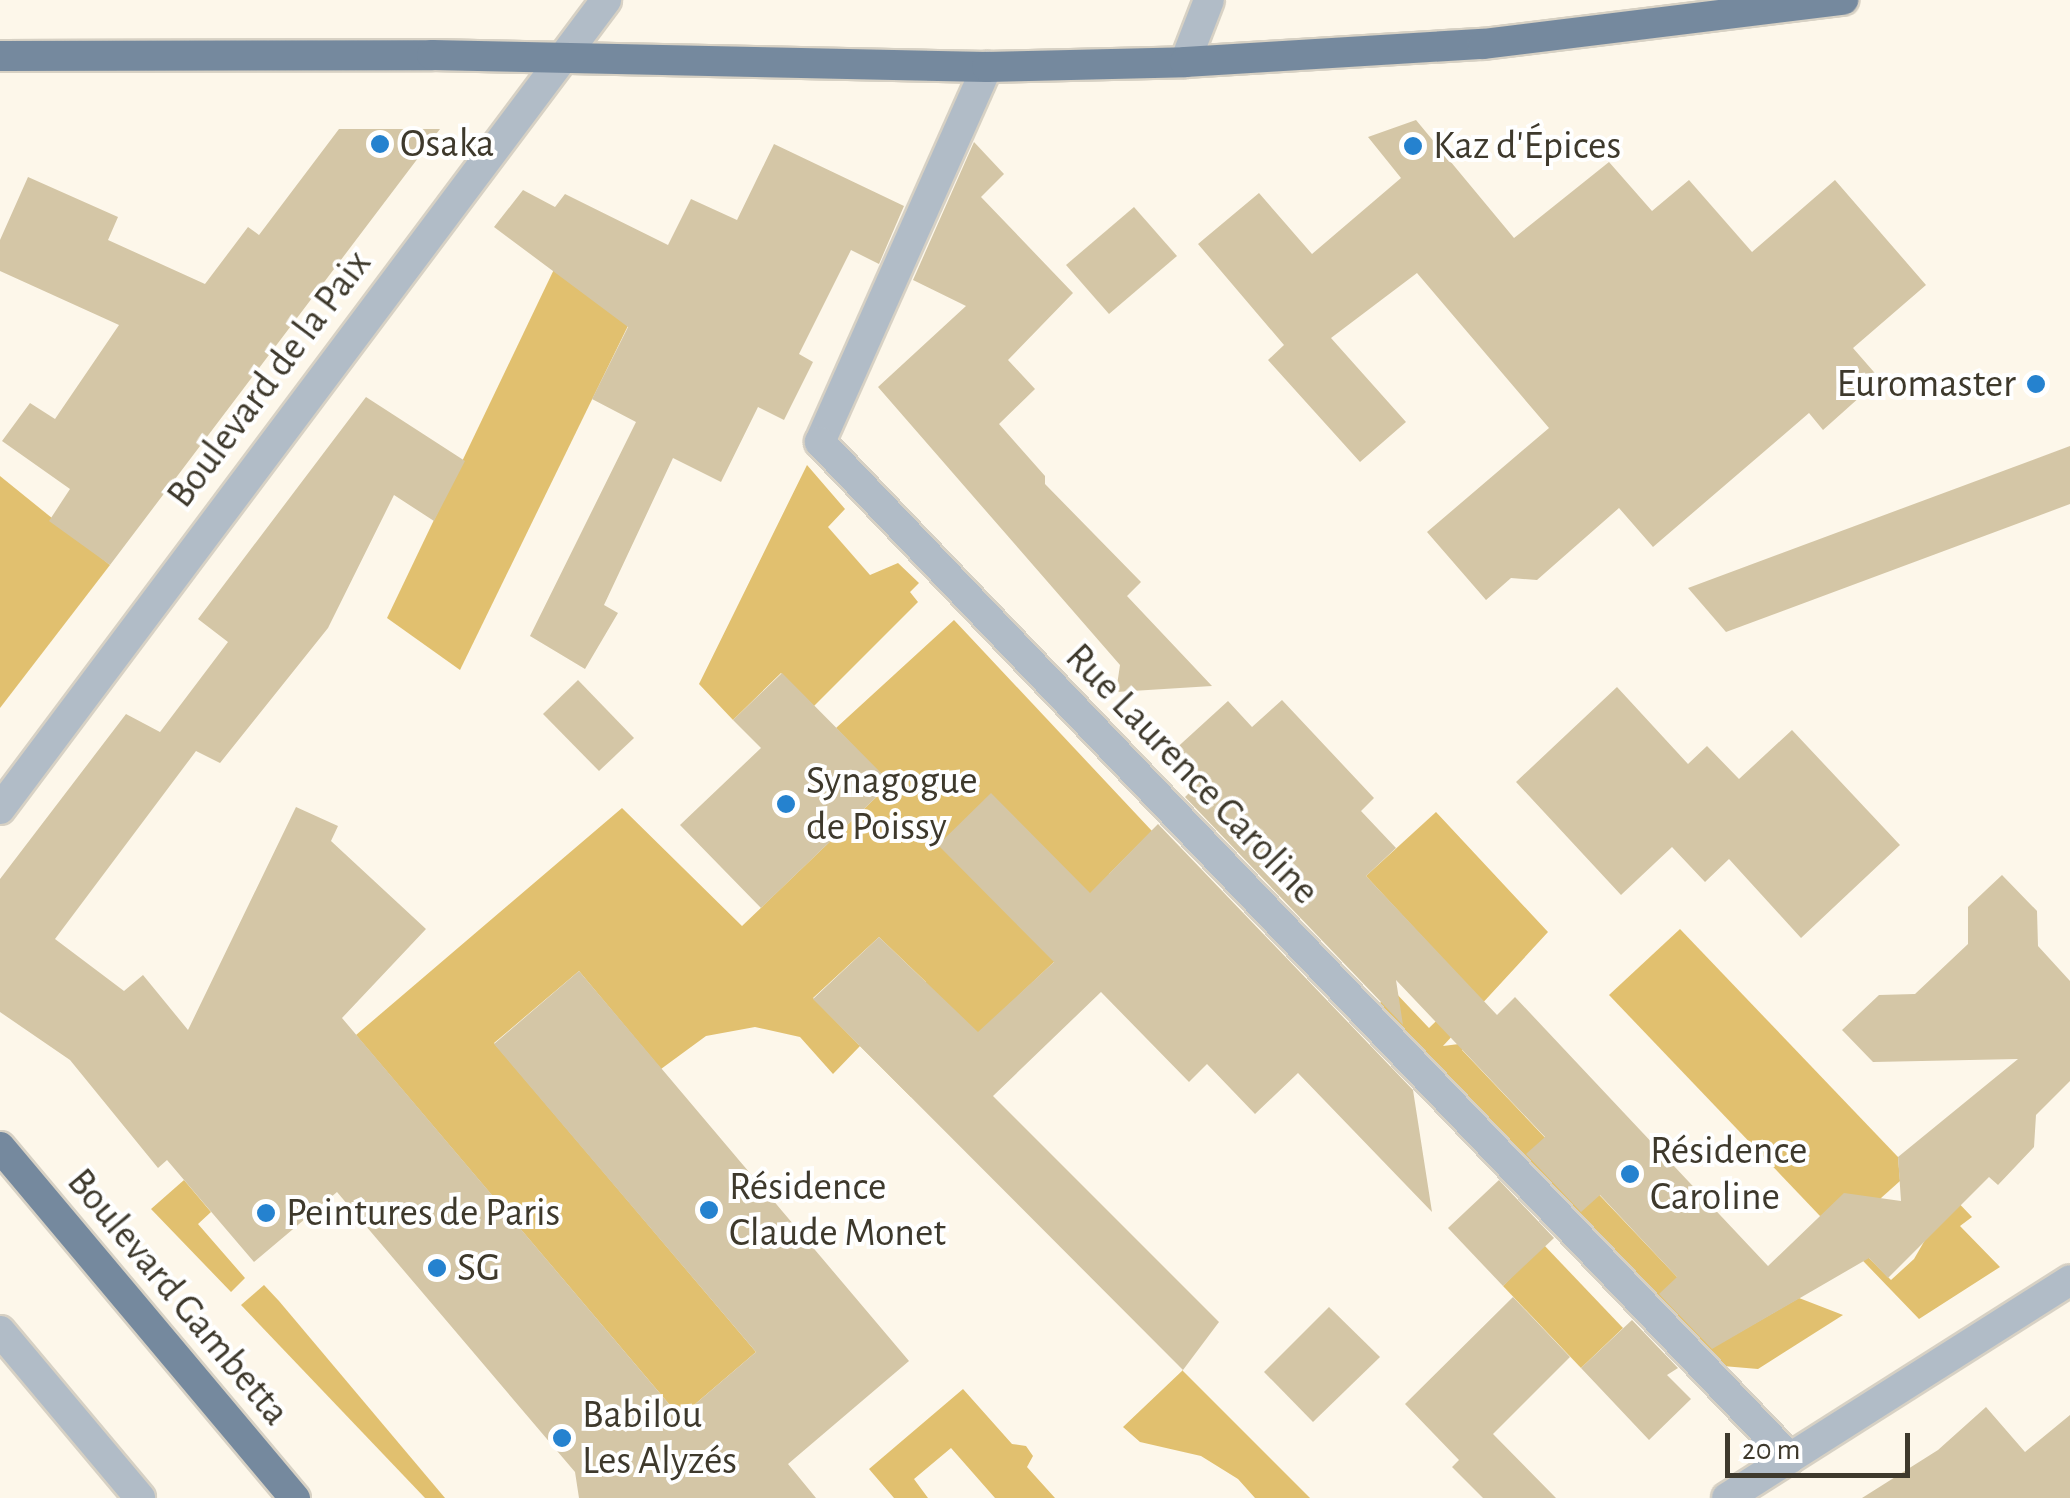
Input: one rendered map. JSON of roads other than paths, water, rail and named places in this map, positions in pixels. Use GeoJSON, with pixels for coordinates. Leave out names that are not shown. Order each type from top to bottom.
{"type":"FeatureCollection","features":[{"type":"Feature","properties":{"kind":"main road"},"geometry":{"type":"LineString","coordinates":[[0,56],[557,59],[987,67],[1185,62],[1483,44],[1842,0]]}},
{"type":"Feature","properties":{"kind":"main road","name":"Boulevard Gambetta"},"geometry":{"type":"LineString","coordinates":[[0,1147],[295,1498]]}},
{"type":"Feature","properties":{"kind":"street","name":"Boulevard de la Paix"},"geometry":{"type":"LineString","coordinates":[[0,809],[557,59],[606,0]]}},
{"type":"Feature","properties":{"kind":"street"},"geometry":{"type":"LineString","coordinates":[[1185,62],[1210,0]]}},
{"type":"Feature","properties":{"kind":"street","name":"Rue Laurence Caroline"},"geometry":{"type":"LineString","coordinates":[[987,67],[820,442],[1790,1458]]}},
{"type":"Feature","properties":{"kind":"street"},"geometry":{"type":"LineString","coordinates":[[1727,1498],[2070,1280]]}},
{"type":"Feature","properties":{"kind":"street"},"geometry":{"type":"LineString","coordinates":[[0,1331],[140,1498]]}},
{"type":"Feature","properties":{"kind":"place","name":"Osaka"},"geometry":{"type":"Point","coordinates":[380,144]}},
{"type":"Feature","properties":{"kind":"place","name":"Kaz d'Épices"},"geometry":{"type":"Point","coordinates":[1413,146]}},
{"type":"Feature","properties":{"kind":"place","name":"Euromaster"},"geometry":{"type":"Point","coordinates":[2036,384]}},
{"type":"Feature","properties":{"kind":"place","name":"Synagogue de Poissy"},"geometry":{"type":"Point","coordinates":[786,804]}},
{"type":"Feature","properties":{"kind":"place","name":"Résidence Caroline"},"geometry":{"type":"Point","coordinates":[1630,1174]}},
{"type":"Feature","properties":{"kind":"place","name":"Résidence Claude Monet"},"geometry":{"type":"Point","coordinates":[709,1210]}},
{"type":"Feature","properties":{"kind":"place","name":"Peintures de Paris"},"geometry":{"type":"Point","coordinates":[266,1213]}},
{"type":"Feature","properties":{"kind":"place","name":"SG"},"geometry":{"type":"Point","coordinates":[437,1268]}},
{"type":"Feature","properties":{"kind":"place","name":"Babilou Les Alyzés"},"geometry":{"type":"Point","coordinates":[562,1438]}}]}
